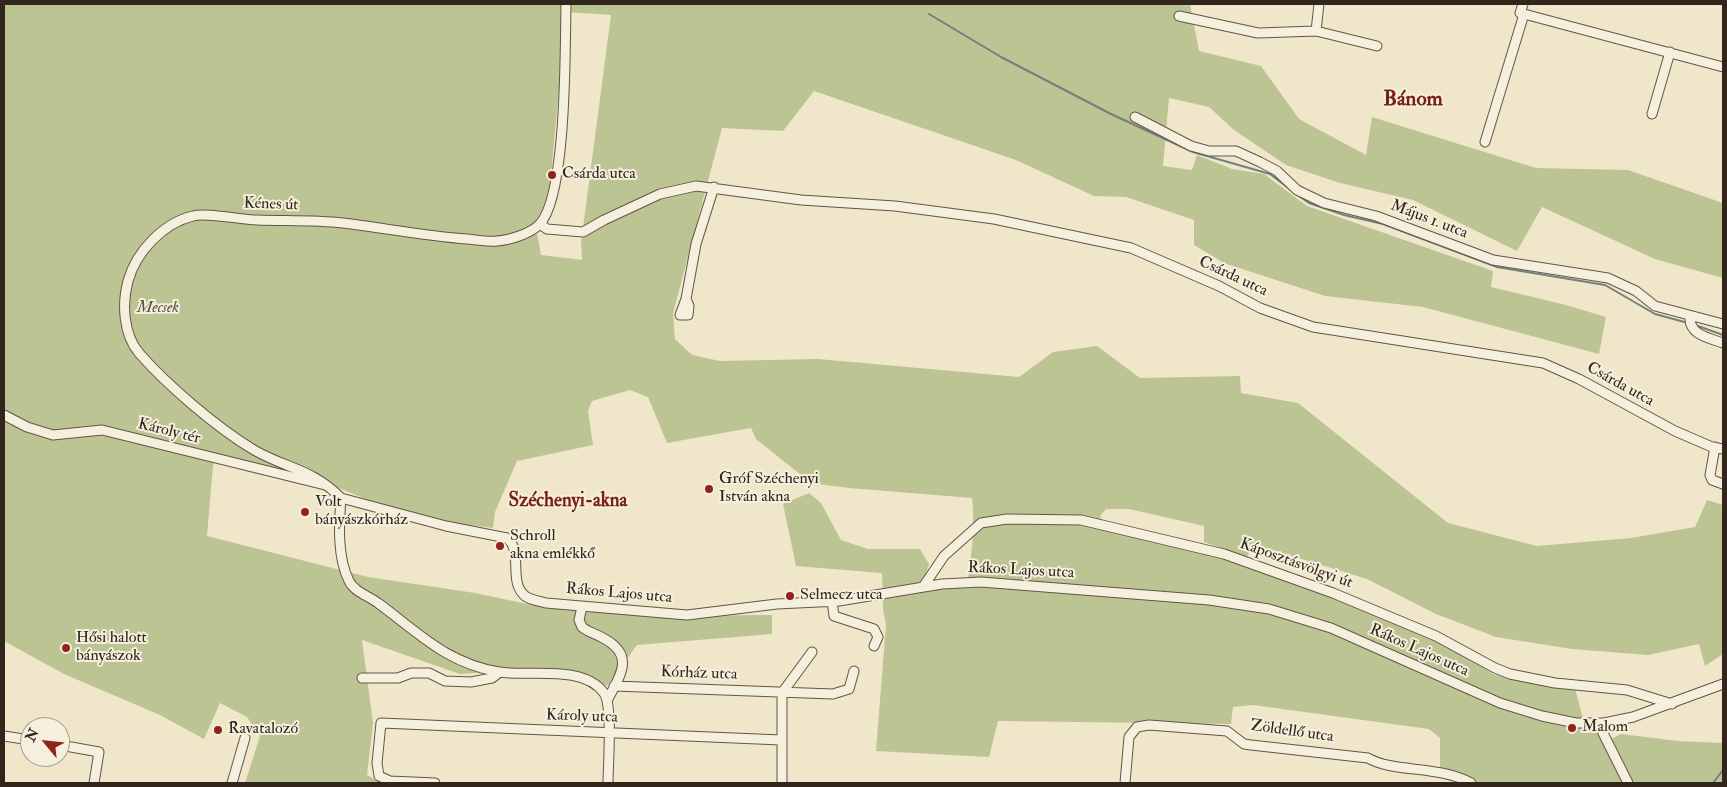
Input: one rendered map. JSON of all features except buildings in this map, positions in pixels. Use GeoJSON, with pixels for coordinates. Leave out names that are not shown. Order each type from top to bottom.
{"type":"FeatureCollection","features":[{"type":"Feature","properties":{"kind":"street"},"geometry":{"type":"LineString","coordinates":[[540,224],[551,206],[560,162],[566,4]]}},
{"type":"Feature","properties":{"kind":"street"},"geometry":{"type":"LineString","coordinates":[[1316,31],[1319,4]]}},
{"type":"Feature","properties":{"kind":"street"},"geometry":{"type":"LineString","coordinates":[[1523,4],[1520,13],[1723,67]]}},
{"type":"Feature","properties":{"kind":"street"},"geometry":{"type":"LineString","coordinates":[[1485,142],[1524,14]]}},
{"type":"Feature","properties":{"kind":"street"},"geometry":{"type":"LineString","coordinates":[[1179,16],[1258,33],[1316,31],[1377,46]]}},
{"type":"Feature","properties":{"kind":"street"},"geometry":{"type":"LineString","coordinates":[[1652,114],[1670,52]]}},
{"type":"Feature","properties":{"kind":"street","name":"Május 1. utca"},"geometry":{"type":"LineString","coordinates":[[1135,117],[1191,146],[1209,151],[1236,151],[1277,171],[1297,190],[1324,204],[1376,216],[1494,260],[1608,278],[1636,291],[1655,306],[1689,321],[1723,324]]}},
{"type":"Feature","properties":{"kind":"street","name":"Csárda utca"},"geometry":{"type":"LineString","coordinates":[[540,224],[547,229],[583,232],[660,194],[696,186],[801,200],[895,206],[961,214],[1131,248],[1219,286],[1260,308],[1312,327],[1543,363],[1579,379],[1675,431],[1719,448]]}},
{"type":"Feature","properties":{"kind":"street"},"geometry":{"type":"LineString","coordinates":[[686,298],[696,244],[714,187]]}},
{"type":"Feature","properties":{"kind":"street","name":"Kénes út"},"geometry":{"type":"LineString","coordinates":[[341,498],[328,486],[305,471],[255,450],[182,394],[138,351],[127,326],[125,300],[132,268],[144,250],[167,229],[193,215],[345,224],[486,241],[510,238],[533,229],[540,224]]}},
{"type":"Feature","properties":{"kind":"street"},"geometry":{"type":"LineString","coordinates":[[1689,321],[1693,330],[1723,343]]}},
{"type":"Feature","properties":{"kind":"street","name":"Károly tér"},"geometry":{"type":"LineString","coordinates":[[4,416],[28,427],[53,435],[102,430],[328,486]]}},
{"type":"Feature","properties":{"kind":"street"},"geometry":{"type":"LineString","coordinates":[[1719,448],[1710,476],[1712,480],[1723,484]]}},
{"type":"Feature","properties":{"kind":"street"},"geometry":{"type":"LineString","coordinates":[[341,498],[339,530],[344,566],[354,589],[380,604],[429,644],[466,663],[500,672],[547,673],[572,676],[590,681],[603,691],[608,699]]}},
{"type":"Feature","properties":{"kind":"street","name":"Rákos Lajos utca"},"geometry":{"type":"LineString","coordinates":[[341,498],[446,526],[507,538],[514,547],[518,582],[524,595],[546,603],[686,615],[777,604],[832,601],[923,587],[963,582],[981,582],[1200,600],[1269,609],[1331,628],[1500,703],[1567,721],[1604,723],[1633,717],[1723,684]]}},
{"type":"Feature","properties":{"kind":"street","name":"Káposztásvölgyi út"},"geometry":{"type":"LineString","coordinates":[[923,587],[944,556],[981,523],[1007,519],[1081,520],[1224,554],[1333,593],[1436,636],[1495,668],[1510,674],[1555,683],[1627,690],[1672,704]]}},
{"type":"Feature","properties":{"kind":"street"},"geometry":{"type":"LineString","coordinates":[[832,601],[834,616],[874,629],[878,637],[874,646]]}},
{"type":"Feature","properties":{"kind":"street"},"geometry":{"type":"LineString","coordinates":[[582,607],[579,620],[582,627],[610,642],[621,655],[623,670],[608,699],[608,783]]}},
{"type":"Feature","properties":{"kind":"street"},"geometry":{"type":"LineString","coordinates":[[782,783],[782,693],[798,675],[812,652]]}},
{"type":"Feature","properties":{"kind":"street"},"geometry":{"type":"LineString","coordinates":[[782,693],[833,694],[844,692],[849,689],[854,671]]}},
{"type":"Feature","properties":{"kind":"street"},"geometry":{"type":"LineString","coordinates":[[362,678],[398,678],[411,673],[429,673],[446,681],[471,682],[492,678],[500,672]]}},
{"type":"Feature","properties":{"kind":"street","name":"Kórház utca"},"geometry":{"type":"LineString","coordinates":[[614,686],[782,693]]}},
{"type":"Feature","properties":{"kind":"street","name":"Károly utca"},"geometry":{"type":"LineString","coordinates":[[435,783],[390,781],[379,776],[377,763],[381,723],[782,740]]}},
{"type":"Feature","properties":{"kind":"street"},"geometry":{"type":"LineString","coordinates":[[1604,723],[1603,733],[1628,783]]}},
{"type":"Feature","properties":{"kind":"street","name":"Zöldellő utca"},"geometry":{"type":"LineString","coordinates":[[1124,783],[1129,737],[1137,727],[1150,725],[1227,732],[1244,744],[1368,758],[1380,763],[1444,773],[1471,783]]}},
{"type":"Feature","properties":{"kind":"street"},"geometry":{"type":"LineString","coordinates":[[4,736],[20,738]]}},
{"type":"Feature","properties":{"kind":"street"},"geometry":{"type":"LineString","coordinates":[[232,783],[245,738]]}},
{"type":"Feature","properties":{"kind":"street"},"geometry":{"type":"LineString","coordinates":[[70,747],[99,752],[94,783]]}},
{"type":"Feature","properties":{"kind":"green space","name":"Mecsek"},"geometry":{"type":"Polygon","coordinates":[[[4,4],[1190,4],[1199,51],[1261,66],[1299,119],[1366,155],[1372,117],[1536,168],[1628,170],[1723,203],[1723,278],[1655,259],[1542,207],[1517,251],[1413,200],[1340,183],[1286,165],[1234,130],[1209,107],[1169,98],[1163,166],[1192,170],[1197,155],[1232,169],[1264,174],[1307,206],[1493,271],[1491,287],[1566,305],[1606,317],[1599,354],[1423,307],[1325,296],[1224,263],[1194,245],[1194,220],[1126,197],[1094,196],[1016,160],[814,91],[783,131],[722,128],[673,313],[675,339],[692,355],[720,361],[818,359],[1019,377],[1053,352],[1097,346],[1140,378],[1240,376],[1241,393],[1298,403],[1448,523],[1537,546],[1631,538],[1695,527],[1707,500],[1723,505],[1723,654],[1705,666],[1699,644],[1648,655],[1572,649],[1496,637],[1436,614],[1367,579],[1253,544],[1247,557],[1204,542],[1204,526],[1129,509],[1106,509],[1100,516],[1105,527],[1237,563],[1319,590],[1420,633],[1468,658],[1493,674],[1519,681],[1575,688],[1583,719],[1608,723],[1609,740],[1621,734],[1678,741],[1723,743],[1723,783],[1476,783],[1440,768],[1440,738],[1429,729],[1253,705],[1233,707],[1231,724],[998,721],[989,757],[876,751],[886,625],[883,609],[882,573],[796,566],[783,504],[809,493],[821,503],[841,540],[868,549],[920,549],[929,564],[923,583],[968,578],[973,538],[972,498],[811,483],[756,439],[751,428],[667,443],[648,397],[630,390],[592,401],[588,411],[593,445],[517,461],[495,512],[493,528],[411,518],[334,486],[214,454],[207,536],[368,577],[475,593],[532,605],[643,616],[772,615],[772,634],[637,645],[607,686],[584,674],[519,670],[460,674],[362,640],[373,723],[367,775],[381,783],[245,783],[260,736],[247,717],[220,703],[204,739],[160,715],[64,674],[4,641],[4,4]],[[566,12],[549,197],[537,233],[541,255],[582,260],[581,243],[611,15],[566,12]]]}},
{"type":"Feature","properties":{"kind":"waterway"},"geometry":{"type":"LineString","coordinates":[[929,14],[1001,57],[1111,114],[1193,152],[1270,174],[1291,190]]}},
{"type":"Feature","properties":{"kind":"waterway"},"geometry":{"type":"LineString","coordinates":[[1299,196],[1309,203],[1344,215],[1383,224],[1497,267],[1605,285],[1655,314],[1688,323]]}},
{"type":"Feature","properties":{"kind":"waterway"},"geometry":{"type":"LineString","coordinates":[[1695,325],[1723,335]]}},
{"type":"Feature","properties":{"kind":"waterway"},"geometry":{"type":"LineString","coordinates":[[1713,783],[1723,770]]}},
{"type":"Feature","properties":{"kind":"place","name":"Csárda utca"},"geometry":{"type":"Point","coordinates":[552,175]}},
{"type":"Feature","properties":{"kind":"place","name":"Gróf Széchenyi István akna"},"geometry":{"type":"Point","coordinates":[709,489]}},
{"type":"Feature","properties":{"kind":"place","name":"Volt bányászkórház"},"geometry":{"type":"Point","coordinates":[305,512]}},
{"type":"Feature","properties":{"kind":"place","name":"Schroll akna emlékkő"},"geometry":{"type":"Point","coordinates":[500,546]}},
{"type":"Feature","properties":{"kind":"place","name":"Selmecz utca"},"geometry":{"type":"Point","coordinates":[790,596]}},
{"type":"Feature","properties":{"kind":"place","name":"Hősi halott bányászok"},"geometry":{"type":"Point","coordinates":[66,648]}},
{"type":"Feature","properties":{"kind":"place","name":"Malom"},"geometry":{"type":"Point","coordinates":[1572,728]}},
{"type":"Feature","properties":{"kind":"place","name":"Ravatalozó"},"geometry":{"type":"Point","coordinates":[218,730]}},
{"type":"Feature","properties":{"kind":"district","name":"Bánom"},"geometry":{"type":"Point","coordinates":[1413,100]}},
{"type":"Feature","properties":{"kind":"district","name":"Széchenyi-akna"},"geometry":{"type":"Point","coordinates":[568,502]}}]}
